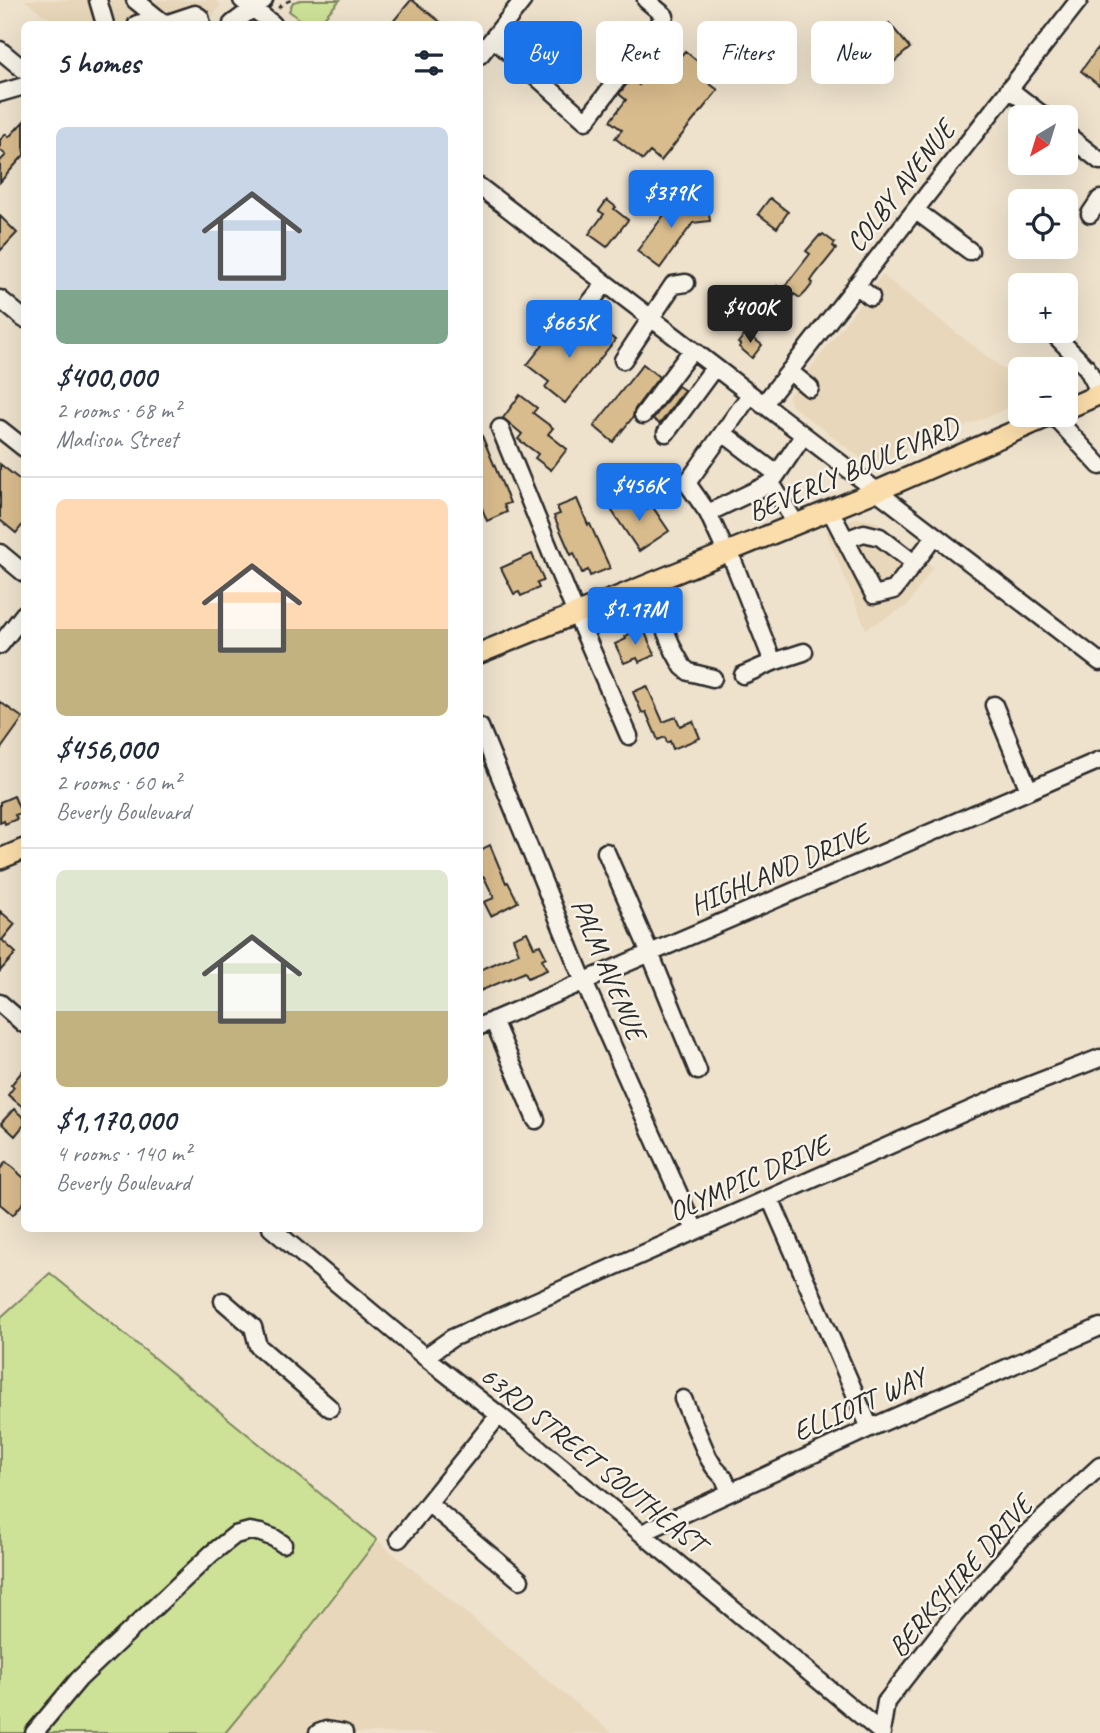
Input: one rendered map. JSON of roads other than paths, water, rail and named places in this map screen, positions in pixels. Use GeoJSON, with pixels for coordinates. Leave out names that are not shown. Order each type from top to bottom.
{"type":"FeatureCollection","features":[{"type":"Feature","properties":{"kind":"main road"},"geometry":{"type":"LineString","coordinates":[[1078,403],[1100,393]]}},
{"type":"Feature","properties":{"kind":"main road","name":"BEVERLY BOULEVARD"},"geometry":{"type":"LineString","coordinates":[[483,652],[877,491],[1025,427]]}},
{"type":"Feature","properties":{"kind":"main road"},"geometry":{"type":"LineString","coordinates":[[0,859],[21,850]]}},
{"type":"Feature","properties":{"kind":"street"},"geometry":{"type":"LineString","coordinates":[[98,0],[104,21]]}},
{"type":"Feature","properties":{"kind":"street"},"geometry":{"type":"LineString","coordinates":[[135,0],[162,21]]}},
{"type":"Feature","properties":{"kind":"street"},"geometry":{"type":"LineString","coordinates":[[483,51],[523,0]]}},
{"type":"Feature","properties":{"kind":"street"},"geometry":{"type":"LineString","coordinates":[[493,38],[586,121],[665,16],[646,0]]}},
{"type":"Feature","properties":{"kind":"street","name":"COLBY AVENUE"},"geometry":{"type":"LineString","coordinates":[[708,513],[687,483],[723,433],[789,371],[1079,0]]}},
{"type":"Feature","properties":{"kind":"street"},"geometry":{"type":"LineString","coordinates":[[235,21],[253,3],[270,21]]}},
{"type":"Feature","properties":{"kind":"street"},"geometry":{"type":"LineString","coordinates":[[173,21],[195,13],[201,21]]}},
{"type":"Feature","properties":{"kind":"street"},"geometry":{"type":"LineString","coordinates":[[149,21],[157,19]]}},
{"type":"Feature","properties":{"kind":"street"},"geometry":{"type":"LineString","coordinates":[[0,50],[21,68]]}},
{"type":"Feature","properties":{"kind":"street"},"geometry":{"type":"LineString","coordinates":[[0,93],[21,87]]}},
{"type":"Feature","properties":{"kind":"street"},"geometry":{"type":"LineString","coordinates":[[1009,89],[1030,105]]}},
{"type":"Feature","properties":{"kind":"street"},"geometry":{"type":"LineString","coordinates":[[1078,144],[1100,161]]}},
{"type":"Feature","properties":{"kind":"street"},"geometry":{"type":"LineString","coordinates":[[483,189],[1100,662]]}},
{"type":"Feature","properties":{"kind":"street"},"geometry":{"type":"LineString","coordinates":[[1090,214],[1100,200]]}},
{"type":"Feature","properties":{"kind":"street"},"geometry":{"type":"LineString","coordinates":[[915,210],[970,251]]}},
{"type":"Feature","properties":{"kind":"street"},"geometry":{"type":"LineString","coordinates":[[588,305],[605,284]]}},
{"type":"Feature","properties":{"kind":"street"},"geometry":{"type":"LineString","coordinates":[[623,360],[650,318],[679,284]]}},
{"type":"Feature","properties":{"kind":"street"},"geometry":{"type":"LineString","coordinates":[[856,285],[872,297]]}},
{"type":"Feature","properties":{"kind":"street"},"geometry":{"type":"LineString","coordinates":[[0,299],[21,316]]}},
{"type":"Feature","properties":{"kind":"street"},"geometry":{"type":"LineString","coordinates":[[1063,343],[1087,368],[1100,393]]}},
{"type":"Feature","properties":{"kind":"street"},"geometry":{"type":"LineString","coordinates":[[643,415],[692,350]]}},
{"type":"Feature","properties":{"kind":"street"},"geometry":{"type":"LineString","coordinates":[[666,433],[714,368]]}},
{"type":"Feature","properties":{"kind":"street"},"geometry":{"type":"LineString","coordinates":[[789,371],[810,388]]}},
{"type":"Feature","properties":{"kind":"street"},"geometry":{"type":"LineString","coordinates":[[1064,427],[1100,466]]}},
{"type":"Feature","properties":{"kind":"street"},"geometry":{"type":"LineString","coordinates":[[0,429],[21,446]]}},
{"type":"Feature","properties":{"kind":"street"},"geometry":{"type":"LineString","coordinates":[[500,429],[629,736]]}},
{"type":"Feature","properties":{"kind":"street"},"geometry":{"type":"LineString","coordinates":[[723,433],[774,478],[796,524]]}},
{"type":"Feature","properties":{"kind":"street"},"geometry":{"type":"LineString","coordinates":[[773,662],[728,552],[708,513],[774,478],[803,436]]}},
{"type":"Feature","properties":{"kind":"street"},"geometry":{"type":"LineString","coordinates":[[830,510],[874,595],[894,590],[935,536]]}},
{"type":"Feature","properties":{"kind":"street"},"geometry":{"type":"LineString","coordinates":[[845,540],[864,533],[880,537],[914,563]]}},
{"type":"Feature","properties":{"kind":"street"},"geometry":{"type":"LineString","coordinates":[[0,553],[21,570]]}},
{"type":"Feature","properties":{"kind":"street"},"geometry":{"type":"LineString","coordinates":[[646,585],[683,667],[689,672],[713,678]]}},
{"type":"Feature","properties":{"kind":"street"},"geometry":{"type":"LineString","coordinates":[[0,645],[21,618]]}},
{"type":"Feature","properties":{"kind":"street"},"geometry":{"type":"LineString","coordinates":[[743,675],[804,652]]}},
{"type":"Feature","properties":{"kind":"street"},"geometry":{"type":"LineString","coordinates":[[994,705],[1030,790]]}},
{"type":"Feature","properties":{"kind":"street","name":"PALM AVENUE"},"geometry":{"type":"LineString","coordinates":[[483,734],[584,982],[695,1230]]}},
{"type":"Feature","properties":{"kind":"street","name":"HIGHLAND DRIVE"},"geometry":{"type":"LineString","coordinates":[[486,1023],[1100,760]]}},
{"type":"Feature","properties":{"kind":"street"},"geometry":{"type":"LineString","coordinates":[[606,852],[698,1071]]}},
{"type":"Feature","properties":{"kind":"street"},"geometry":{"type":"LineString","coordinates":[[0,1003],[21,1021]]}},
{"type":"Feature","properties":{"kind":"street"},"geometry":{"type":"LineString","coordinates":[[486,1023],[536,1120]]}},
{"type":"Feature","properties":{"kind":"street","name":"OLYMPIC DRIVE"},"geometry":{"type":"LineString","coordinates":[[425,1357],[453,1338],[695,1230],[997,1098],[1100,1058]]}},
{"type":"Feature","properties":{"kind":"street"},"geometry":{"type":"LineString","coordinates":[[770,1198],[870,1427]]}},
{"type":"Feature","properties":{"kind":"street","name":"63RD STREET SOUTHEAST"},"geometry":{"type":"LineString","coordinates":[[276,1232],[425,1357],[642,1532],[881,1733]]}},
{"type":"Feature","properties":{"kind":"street"},"geometry":{"type":"LineString","coordinates":[[223,1301],[253,1327],[258,1346],[330,1408]]}},
{"type":"Feature","properties":{"kind":"street","name":"ELLIOTT WAY"},"geometry":{"type":"LineString","coordinates":[[642,1532],[870,1427],[1100,1327]]}},
{"type":"Feature","properties":{"kind":"street"},"geometry":{"type":"LineString","coordinates":[[683,1399],[708,1457],[724,1478],[730,1492]]}},
{"type":"Feature","properties":{"kind":"street"},"geometry":{"type":"LineString","coordinates":[[399,1539],[499,1415]]}},
{"type":"Feature","properties":{"kind":"street","name":"BERKSHIRE DRIVE"},"geometry":{"type":"LineString","coordinates":[[881,1733],[886,1702],[950,1620],[1023,1538],[1100,1466]]}},
{"type":"Feature","properties":{"kind":"street"},"geometry":{"type":"LineString","coordinates":[[428,1503],[520,1580]]}},
{"type":"Feature","properties":{"kind":"street"},"geometry":{"type":"LineString","coordinates":[[34,1733],[79,1679],[211,1554],[235,1535],[250,1531],[261,1533],[283,1544]]}},
{"type":"Feature","properties":{"kind":"street"},"geometry":{"type":"LineString","coordinates":[[318,1733],[326,1730],[344,1733]]}}]}
